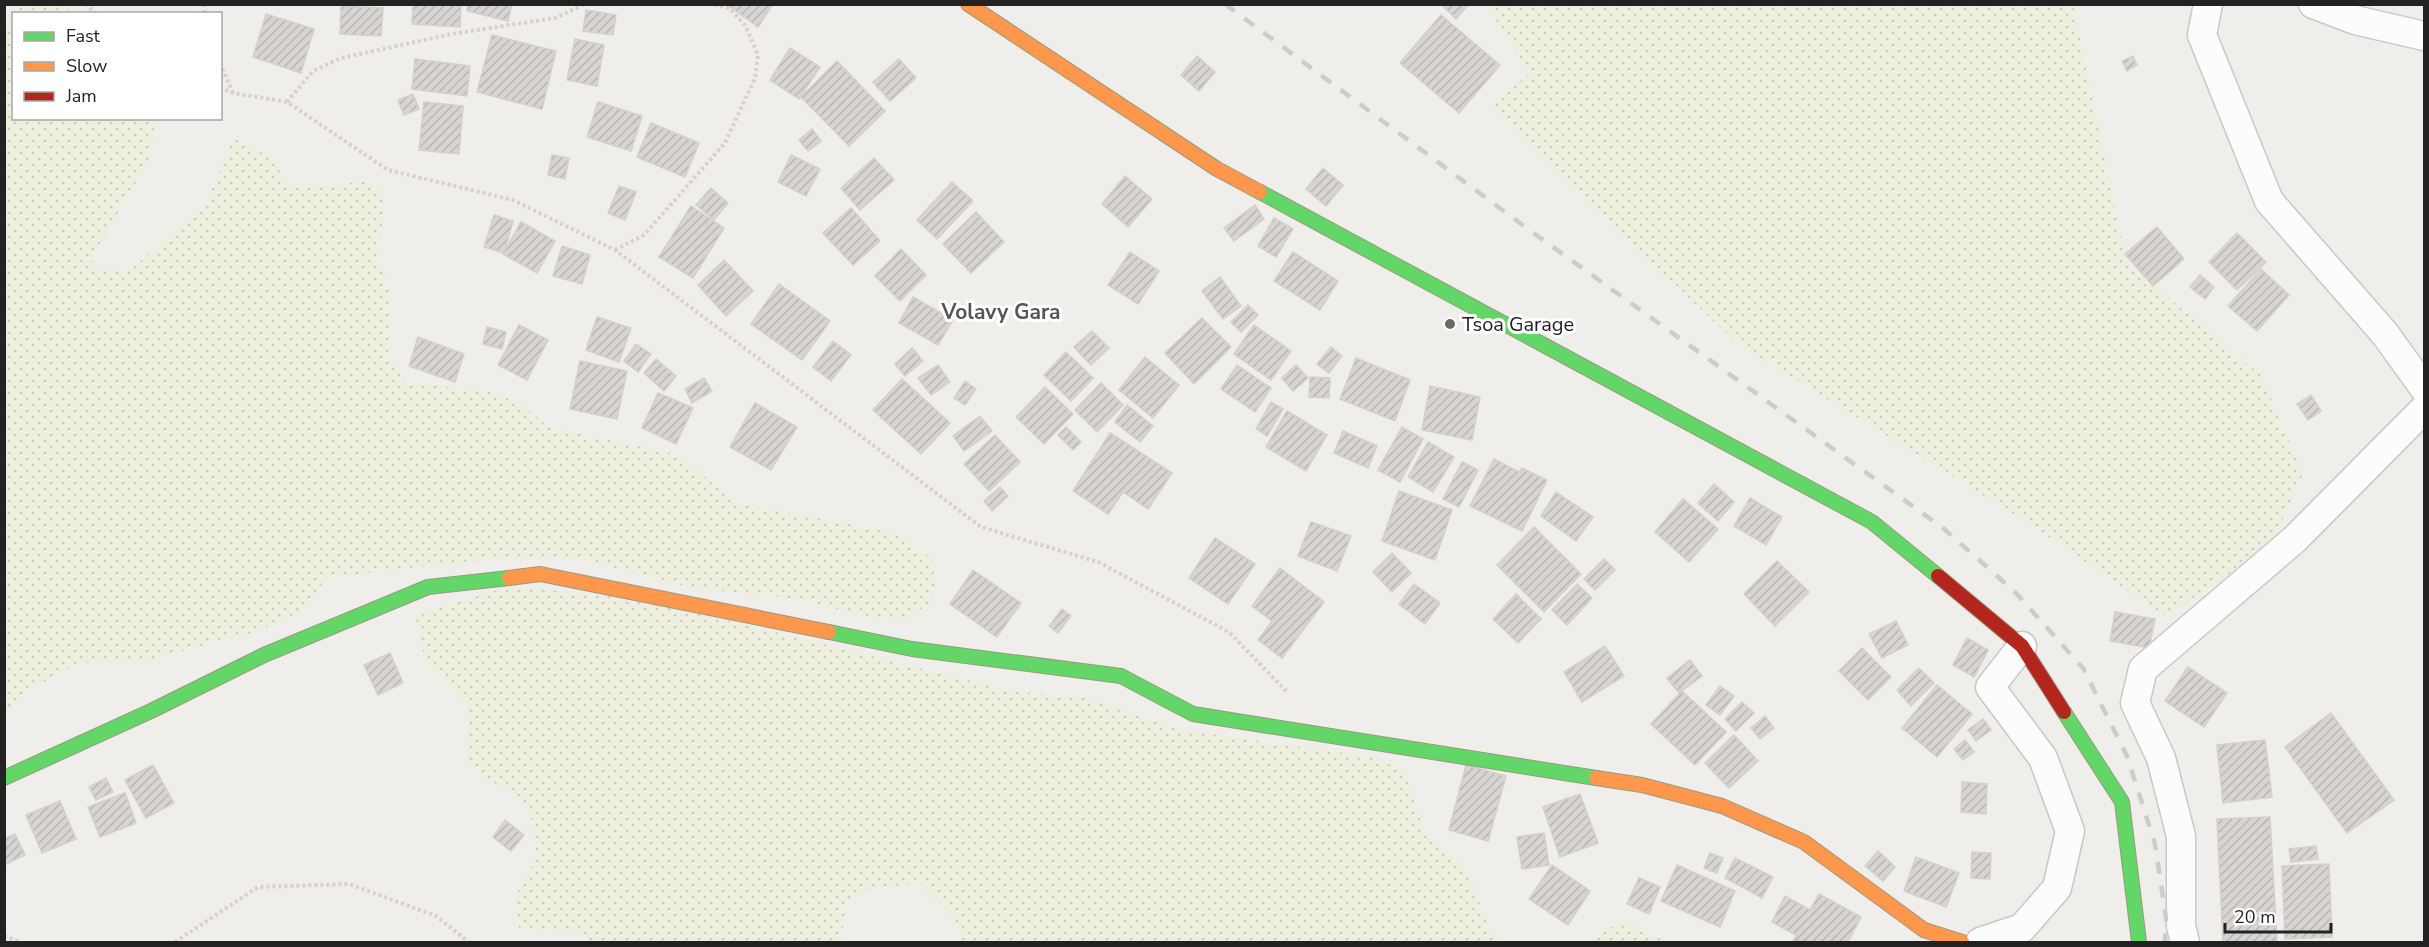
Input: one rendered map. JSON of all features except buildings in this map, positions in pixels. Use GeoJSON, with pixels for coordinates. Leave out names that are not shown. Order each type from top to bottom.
{"type":"FeatureCollection","features":[{"type":"Feature","properties":{"kind":"street"},"geometry":{"type":"LineString","coordinates":[[968,4],[1218,169],[1872,522],[2022,646],[2122,802],[2139,942]]}},
{"type":"Feature","properties":{"kind":"street"},"geometry":{"type":"LineString","coordinates":[[2208,4],[2202,35],[2269,201],[2385,334],[2424,388]]}},
{"type":"Feature","properties":{"kind":"street"},"geometry":{"type":"LineString","coordinates":[[2313,4],[2355,20],[2424,36]]}},
{"type":"Feature","properties":{"kind":"street"},"geometry":{"type":"LineString","coordinates":[[2185,942],[2181,926],[2181,836],[2161,758],[2135,703],[2143,669],[2295,538],[2424,409]]}},
{"type":"Feature","properties":{"kind":"street"},"geometry":{"type":"LineString","coordinates":[[4,778],[152,711],[264,655],[428,586],[540,574],[912,649],[1121,676],[1193,714],[1333,738],[1642,785],[1722,806],[1804,842],[1924,930],[1962,942]]}},
{"type":"Feature","properties":{"kind":"street"},"geometry":{"type":"LineString","coordinates":[[1980,942],[2022,928],[2057,888],[2070,831],[2043,758],[1990,687],[2022,646]]}},
{"type":"Feature","properties":{"kind":"path"},"geometry":{"type":"LineString","coordinates":[[287,102],[313,71],[341,58],[452,34],[555,18],[585,4]]}},
{"type":"Feature","properties":{"kind":"path"},"geometry":{"type":"LineString","coordinates":[[615,250],[644,235],[725,143],[755,78],[758,55],[745,25],[729,8],[712,4]]}},
{"type":"Feature","properties":{"kind":"path"},"geometry":{"type":"LineString","coordinates":[[222,68],[233,93]]}},
{"type":"Feature","properties":{"kind":"path"},"geometry":{"type":"LineString","coordinates":[[222,88],[233,93],[287,102],[388,170],[513,200],[615,250],[981,527],[1098,562],[1229,632],[1293,697]]}},
{"type":"Feature","properties":{"kind":"path"},"geometry":{"type":"LineString","coordinates":[[175,942],[258,887],[349,884],[436,916],[470,942]]}},
{"type":"Feature","properties":{"kind":"path"},"geometry":{"type":"LineString","coordinates":[[4,936],[20,942]]}},
{"type":"Feature","properties":{"kind":"green space"},"geometry":{"type":"Polygon","coordinates":[[[24,4],[65,6],[72,12],[16,12],[24,4]]]}},
{"type":"Feature","properties":{"kind":"green space"},"geometry":{"type":"Polygon","coordinates":[[[1486,5],[2073,5],[2126,262],[2261,375],[2303,474],[2275,537],[2214,585],[2165,616],[2020,518],[1736,343],[1490,107],[1530,73],[1486,5]]]}},
{"type":"Feature","properties":{"kind":"green space"},"geometry":{"type":"Polygon","coordinates":[[[12,17],[12,120],[156,120],[149,160],[91,259],[102,271],[132,268],[204,208],[233,138],[270,157],[288,183],[303,188],[367,181],[380,189],[384,204],[378,261],[391,290],[388,356],[405,382],[493,392],[524,405],[548,427],[676,454],[739,504],[892,532],[932,558],[936,588],[930,603],[905,620],[873,618],[797,599],[692,588],[586,560],[507,557],[327,578],[297,615],[255,632],[146,661],[80,663],[23,693],[5,715],[4,29],[12,17]]]}},
{"type":"Feature","properties":{"kind":"green space"},"geometry":{"type":"Polygon","coordinates":[[[511,586],[647,600],[1011,691],[1086,697],[1181,730],[1379,758],[1405,774],[1426,836],[1465,866],[1490,930],[1504,942],[963,942],[954,917],[921,884],[874,887],[847,901],[841,942],[592,942],[582,933],[519,928],[514,899],[536,858],[535,827],[521,799],[467,766],[469,707],[425,660],[415,615],[511,586]]]}},
{"type":"Feature","properties":{"kind":"green space"},"geometry":{"type":"Polygon","coordinates":[[[1620,921],[1668,942],[1589,942],[1620,921]]]}},
{"type":"Feature","properties":{"kind":"railway"},"geometry":{"type":"LineString","coordinates":[[1225,4],[1528,229],[1943,528],[2015,592],[2083,668],[2127,756],[2155,844],[2166,918],[2165,942]]}},
{"type":"Feature","properties":{"kind":"traffic: fast"},"geometry":{"type":"LineString","coordinates":[[1260,192],[1872,522],[1938,576]]}},
{"type":"Feature","properties":{"kind":"traffic: fast"},"geometry":{"type":"LineString","coordinates":[[4,778],[151,711],[264,655],[428,587],[509,578]]}},
{"type":"Feature","properties":{"kind":"traffic: fast"},"geometry":{"type":"LineString","coordinates":[[829,632],[912,649],[1121,676],[1193,714],[1596,778]]}},
{"type":"Feature","properties":{"kind":"traffic: fast"},"geometry":{"type":"LineString","coordinates":[[2064,712],[2122,802],[2139,942]]}},
{"type":"Feature","properties":{"kind":"traffic: slow"},"geometry":{"type":"LineString","coordinates":[[968,4],[1217,169],[1260,192]]}},
{"type":"Feature","properties":{"kind":"traffic: slow"},"geometry":{"type":"LineString","coordinates":[[509,578],[540,574],[829,632]]}},
{"type":"Feature","properties":{"kind":"traffic: slow"},"geometry":{"type":"LineString","coordinates":[[1596,778],[1642,785],[1722,806],[1804,842],[1924,930],[1962,942]]}},
{"type":"Feature","properties":{"kind":"traffic: jam"},"geometry":{"type":"LineString","coordinates":[[1938,576],[2022,646],[2064,712]]}},
{"type":"Feature","properties":{"kind":"place","name":"Tsoa Garage"},"geometry":{"type":"Point","coordinates":[1450,324]}},
{"type":"Feature","properties":{"kind":"district","name":"Volavy Gara"},"geometry":{"type":"Point","coordinates":[1001,312]}}]}
